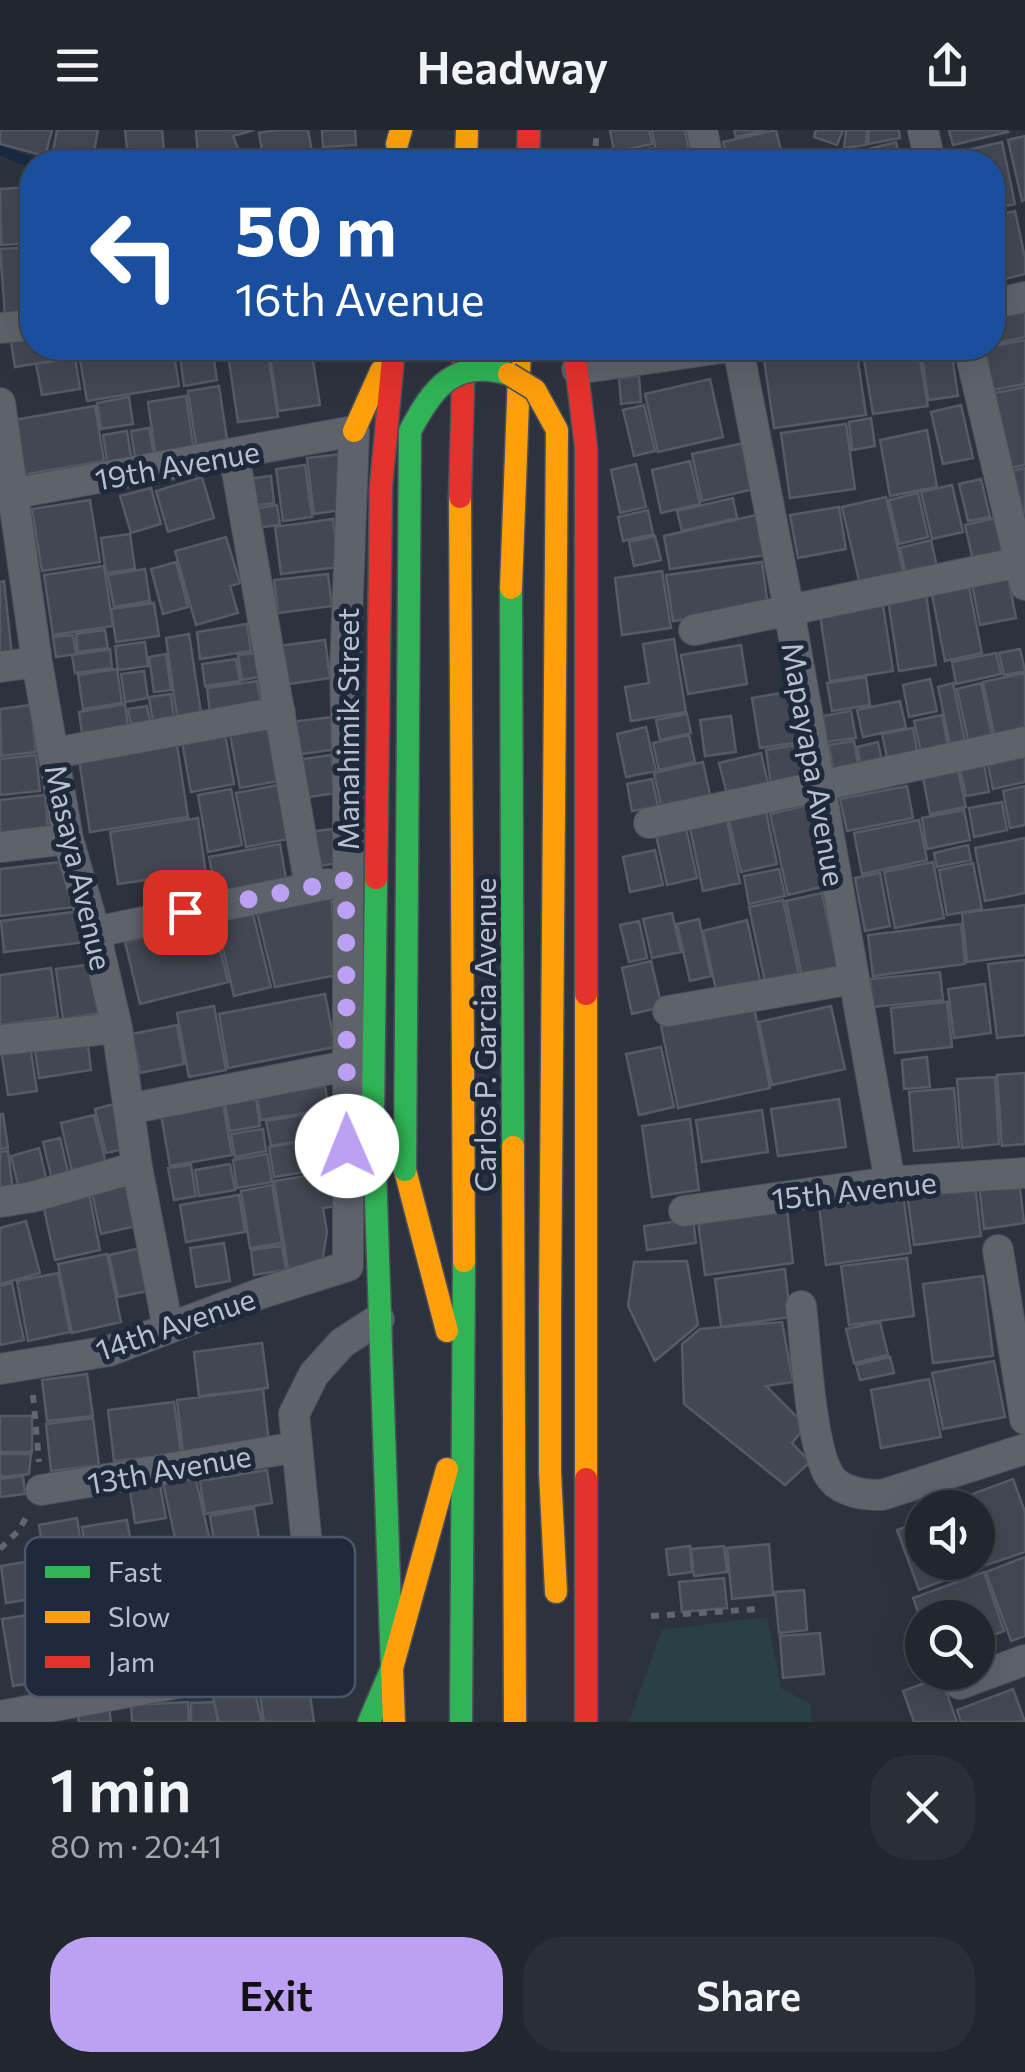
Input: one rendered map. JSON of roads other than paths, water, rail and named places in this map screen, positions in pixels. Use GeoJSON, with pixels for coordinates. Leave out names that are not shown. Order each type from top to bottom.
{"type":"FeatureCollection","features":[{"type":"Feature","properties":{"kind":"main road"},"geometry":{"type":"LineString","coordinates":[[354,431],[387,360]]}},
{"type":"Feature","properties":{"kind":"main road"},"geometry":{"type":"LineString","coordinates":[[391,360],[381,486],[373,1112],[394,1722]]}},
{"type":"Feature","properties":{"kind":"main road","name":"Carlos P. Garcia Avenue"},"geometry":{"type":"LineString","coordinates":[[460,1722],[465,1403],[459,558],[464,360]]}},
{"type":"Feature","properties":{"kind":"main road","name":"Carlos P. Garcia Avenue"},"geometry":{"type":"LineString","coordinates":[[515,1722],[512,560],[520,360]]}},
{"type":"Feature","properties":{"kind":"main road"},"geometry":{"type":"LineString","coordinates":[[576,360],[586,446],[582,1722]]}},
{"type":"Feature","properties":{"kind":"main road"},"geometry":{"type":"LineString","coordinates":[[369,1722],[392,1668],[465,1403],[405,1170],[410,430],[427,399],[448,376],[490,368],[524,379],[548,402],[557,430],[550,1311],[550,1472],[556,1607]]}},
{"type":"Feature","properties":{"kind":"main road"},"geometry":{"type":"LineString","coordinates":[[564,1645],[582,1722]]}},
{"type":"Feature","properties":{"kind":"street","name":"Mapayapa Avenue"},"geometry":{"type":"LineString","coordinates":[[740,360],[890,1182]]}},
{"type":"Feature","properties":{"kind":"street"},"geometry":{"type":"LineString","coordinates":[[694,630],[1023,569],[972,360]]}},
{"type":"Feature","properties":{"kind":"street","name":"Masaya Avenue"},"geometry":{"type":"LineString","coordinates":[[0,404],[7,495],[68,839],[118,1028],[138,1167],[168,1328]]}},
{"type":"Feature","properties":{"kind":"street","name":"19th Avenue"},"geometry":{"type":"LineString","coordinates":[[7,495],[354,431]]}},
{"type":"Feature","properties":{"kind":"street","name":"Manahimik Street"},"geometry":{"type":"LineString","coordinates":[[348,1266],[345,619],[354,431]]}},
{"type":"Feature","properties":{"kind":"street"},"geometry":{"type":"LineString","coordinates":[[234,454],[310,887]]}},
{"type":"Feature","properties":{"kind":"street"},"geometry":{"type":"LineString","coordinates":[[0,667],[37,662]]}},
{"type":"Feature","properties":{"kind":"street"},"geometry":{"type":"LineString","coordinates":[[54,753],[280,712]]}},
{"type":"Feature","properties":{"kind":"street"},"geometry":{"type":"LineString","coordinates":[[649,823],[1025,742]]}},
{"type":"Feature","properties":{"kind":"street"},"geometry":{"type":"LineString","coordinates":[[0,847],[68,839]]}},
{"type":"Feature","properties":{"kind":"street"},"geometry":{"type":"LineString","coordinates":[[95,932],[346,880]]}},
{"type":"Feature","properties":{"kind":"street"},"geometry":{"type":"LineString","coordinates":[[668,1011],[853,979]]}},
{"type":"Feature","properties":{"kind":"street"},"geometry":{"type":"LineString","coordinates":[[0,1040],[118,1028]]}},
{"type":"Feature","properties":{"kind":"street"},"geometry":{"type":"LineString","coordinates":[[129,1108],[346,1066]]}},
{"type":"Feature","properties":{"kind":"street"},"geometry":{"type":"LineString","coordinates":[[0,1202],[32,1197],[138,1167]]}},
{"type":"Feature","properties":{"kind":"street","name":"15th Avenue"},"geometry":{"type":"LineString","coordinates":[[684,1211],[890,1182],[1025,1173]]}},
{"type":"Feature","properties":{"kind":"street"},"geometry":{"type":"LineString","coordinates":[[998,1250],[1025,1419]]}},
{"type":"Feature","properties":{"kind":"street","name":"14th Avenue"},"geometry":{"type":"LineString","coordinates":[[0,1369],[109,1351],[348,1266]]}},
{"type":"Feature","properties":{"kind":"street"},"geometry":{"type":"LineString","coordinates":[[801,1306],[818,1446],[831,1478],[848,1490],[882,1494],[1025,1449]]}},
{"type":"Feature","properties":{"kind":"street"},"geometry":{"type":"LineString","coordinates":[[306,1537],[294,1414],[314,1374],[342,1343],[380,1319]]}},
{"type":"Feature","properties":{"kind":"street","name":"13th Avenue"},"geometry":{"type":"LineString","coordinates":[[40,1490],[297,1447]]}},
{"type":"Feature","properties":{"kind":"street"},"geometry":{"type":"LineString","coordinates":[[995,1671],[1025,1660]]}},
{"type":"Feature","properties":{"kind":"street"},"geometry":{"type":"LineString","coordinates":[[0,1716],[102,1697]]}},
{"type":"Feature","properties":{"kind":"waterway"},"geometry":{"type":"LineString","coordinates":[[0,150],[20,158]]}}]}
